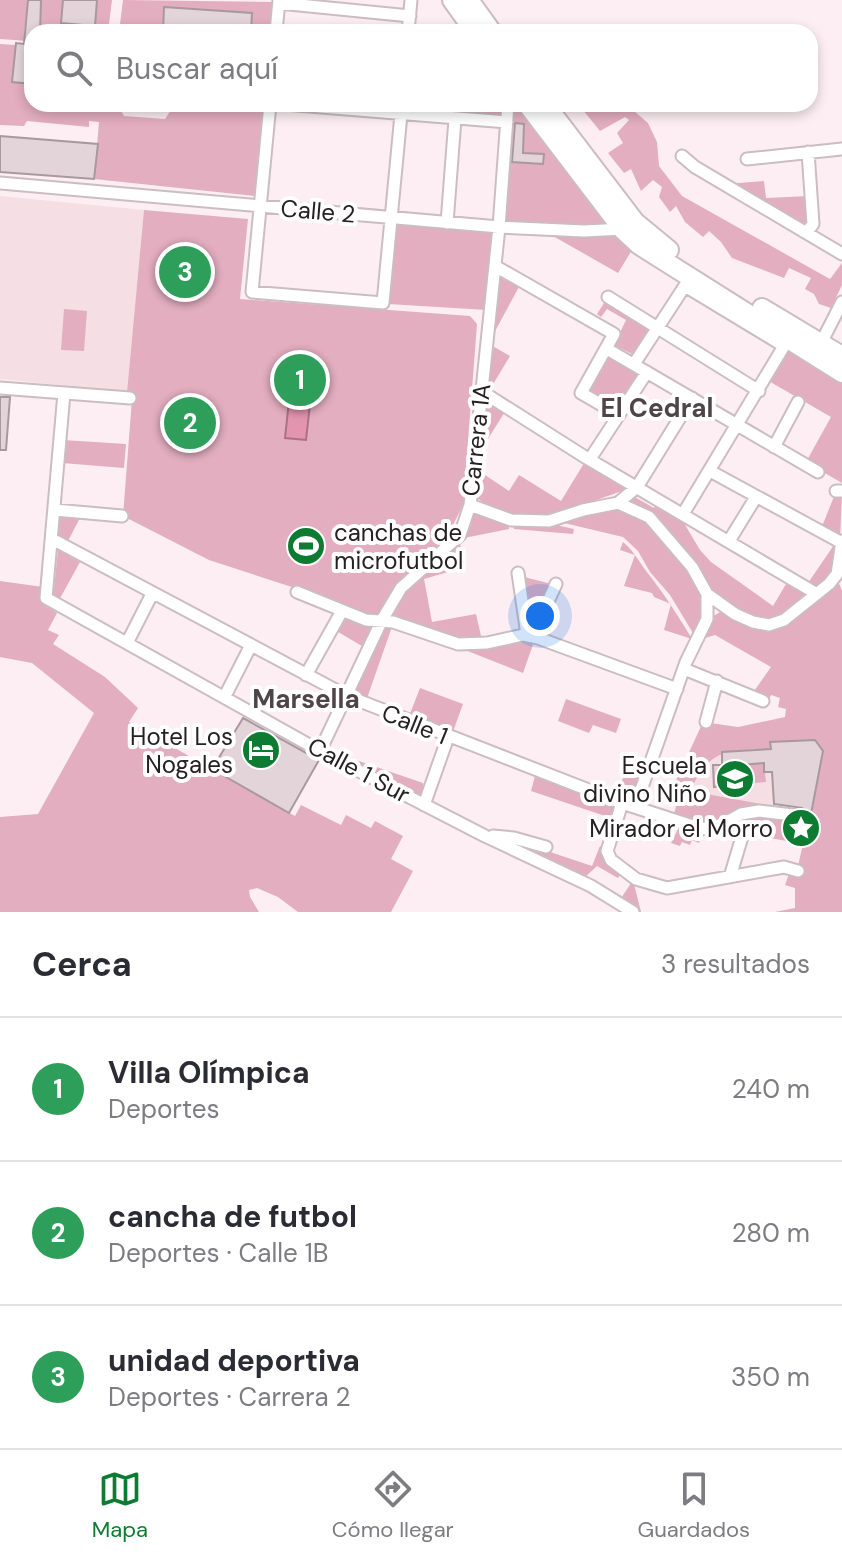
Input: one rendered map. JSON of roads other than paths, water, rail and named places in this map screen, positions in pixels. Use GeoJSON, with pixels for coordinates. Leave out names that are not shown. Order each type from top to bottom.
{"type":"FeatureCollection","features":[{"type":"Feature","properties":{"kind":"main road"},"geometry":{"type":"LineString","coordinates":[[452,0],[469,24]]}},
{"type":"Feature","properties":{"kind":"main road"},"geometry":{"type":"LineString","coordinates":[[469,0],[486,24]]}},
{"type":"Feature","properties":{"kind":"main road"},"geometry":{"type":"LineString","coordinates":[[534,112],[629,226],[842,356]]}},
{"type":"Feature","properties":{"kind":"main road"},"geometry":{"type":"LineString","coordinates":[[551,112],[639,245],[688,281],[842,373]]}},
{"type":"Feature","properties":{"kind":"street"},"geometry":{"type":"LineString","coordinates":[[409,24],[411,0]]}},
{"type":"Feature","properties":{"kind":"street"},"geometry":{"type":"LineString","coordinates":[[277,24],[279,2],[410,16]]}},
{"type":"Feature","properties":{"kind":"street"},"geometry":{"type":"LineString","coordinates":[[269,112],[252,292],[383,303],[401,112]]}},
{"type":"Feature","properties":{"kind":"street"},"geometry":{"type":"LineString","coordinates":[[417,112],[455,119],[507,122]]}},
{"type":"Feature","properties":{"kind":"street","name":"Carrera 1A"},"geometry":{"type":"LineString","coordinates":[[320,751],[382,620],[401,588],[460,535],[470,505],[499,227],[508,112]]}},
{"type":"Feature","properties":{"kind":"street"},"geometry":{"type":"LineString","coordinates":[[447,223],[455,119]]}},
{"type":"Feature","properties":{"kind":"street"},"geometry":{"type":"LineString","coordinates":[[747,159],[842,149]]}},
{"type":"Feature","properties":{"kind":"street"},"geometry":{"type":"LineString","coordinates":[[807,232],[813,224],[808,152]]}},
{"type":"Feature","properties":{"kind":"street"},"geometry":{"type":"LineString","coordinates":[[682,156],[695,167],[842,254]]}},
{"type":"Feature","properties":{"kind":"street","name":"Calle 2"},"geometry":{"type":"LineString","coordinates":[[0,183],[499,227],[629,226]]}},
{"type":"Feature","properties":{"kind":"street"},"geometry":{"type":"LineString","coordinates":[[495,266],[614,334],[581,393],[619,415]]}},
{"type":"Feature","properties":{"kind":"street"},"geometry":{"type":"LineString","coordinates":[[634,364],[688,281],[784,346],[683,514]]}},
{"type":"Feature","properties":{"kind":"street"},"geometry":{"type":"LineString","coordinates":[[608,297],[759,391]]}},
{"type":"Feature","properties":{"kind":"street"},"geometry":{"type":"LineString","coordinates":[[821,343],[842,302]]}},
{"type":"Feature","properties":{"kind":"street"},"geometry":{"type":"LineString","coordinates":[[607,349],[818,472]]}},
{"type":"Feature","properties":{"kind":"street"},"geometry":{"type":"LineString","coordinates":[[590,459],[647,372]]}},
{"type":"Feature","properties":{"kind":"street"},"geometry":{"type":"LineString","coordinates":[[0,388],[130,398]]}},
{"type":"Feature","properties":{"kind":"street"},"geometry":{"type":"LineString","coordinates":[[481,391],[817,594]]}},
{"type":"Feature","properties":{"kind":"street"},"geometry":{"type":"LineString","coordinates":[[52,539],[64,393]]}},
{"type":"Feature","properties":{"kind":"street"},"geometry":{"type":"LineString","coordinates":[[470,505],[511,520],[549,521],[618,503],[637,487],[692,398]]}},
{"type":"Feature","properties":{"kind":"street"},"geometry":{"type":"LineString","coordinates":[[774,447],[798,402]]}},
{"type":"Feature","properties":{"kind":"street"},"geometry":{"type":"LineString","coordinates":[[618,503],[656,523],[692,567],[707,594],[753,622],[769,625],[784,620],[839,577],[842,542],[710,471]]}},
{"type":"Feature","properties":{"kind":"street"},"geometry":{"type":"LineString","coordinates":[[729,541],[756,497]]}},
{"type":"Feature","properties":{"kind":"street"},"geometry":{"type":"LineString","coordinates":[[55,510],[122,516]]}},
{"type":"Feature","properties":{"kind":"street","name":"Calle 1"},"geometry":{"type":"LineString","coordinates":[[52,539],[347,696],[622,803],[702,829],[723,824],[747,808],[801,816]]}},
{"type":"Feature","properties":{"kind":"street","name":"Calle 1 Sur"},"geometry":{"type":"LineString","coordinates":[[52,539],[46,598],[320,751],[485,836],[591,886],[633,912]]}},
{"type":"Feature","properties":{"kind":"street"},"geometry":{"type":"LineString","coordinates":[[518,573],[533,636]]}},
{"type":"Feature","properties":{"kind":"street"},"geometry":{"type":"LineString","coordinates":[[533,636],[556,584]]}},
{"type":"Feature","properties":{"kind":"street"},"geometry":{"type":"LineString","coordinates":[[297,592],[366,620],[382,620],[458,644],[533,636],[677,689]]}},
{"type":"Feature","properties":{"kind":"street"},"geometry":{"type":"LineString","coordinates":[[127,643],[152,594]]}},
{"type":"Feature","properties":{"kind":"street"},"geometry":{"type":"LineString","coordinates":[[635,807],[684,669],[707,619],[707,594]]}},
{"type":"Feature","properties":{"kind":"street"},"geometry":{"type":"LineString","coordinates":[[707,619],[725,607]]}},
{"type":"Feature","properties":{"kind":"street"},"geometry":{"type":"LineString","coordinates":[[306,675],[342,611]]}},
{"type":"Feature","properties":{"kind":"street"},"geometry":{"type":"LineString","coordinates":[[225,696],[251,645]]}},
{"type":"Feature","properties":{"kind":"street"},"geometry":{"type":"LineString","coordinates":[[684,669],[763,701]]}},
{"type":"Feature","properties":{"kind":"street"},"geometry":{"type":"LineString","coordinates":[[706,722],[717,681]]}},
{"type":"Feature","properties":{"kind":"street"},"geometry":{"type":"LineString","coordinates":[[424,805],[448,737]]}},
{"type":"Feature","properties":{"kind":"street"},"geometry":{"type":"LineString","coordinates":[[622,803],[607,851],[611,860],[636,879],[667,888],[784,867],[798,871]]}},
{"type":"Feature","properties":{"kind":"street"},"geometry":{"type":"LineString","coordinates":[[730,877],[744,830]]}},
{"type":"Feature","properties":{"kind":"street"},"geometry":{"type":"LineString","coordinates":[[485,836],[514,838],[546,847]]}},
{"type":"Feature","properties":{"kind":"place","name":"unidad deportiva"},"geometry":{"type":"Point","coordinates":[185,272]}},
{"type":"Feature","properties":{"kind":"place","name":"Villa Olímpica"},"geometry":{"type":"Point","coordinates":[300,380]}},
{"type":"Feature","properties":{"kind":"place","name":"cancha de futbol"},"geometry":{"type":"Point","coordinates":[190,423]}},
{"type":"Feature","properties":{"kind":"place","name":"canchas de microfutbol"},"geometry":{"type":"Point","coordinates":[306,546]}},
{"type":"Feature","properties":{"kind":"place","name":"Hotel Los Nogales"},"geometry":{"type":"Point","coordinates":[261,750]}},
{"type":"Feature","properties":{"kind":"place","name":"Escuela divino Niño"},"geometry":{"type":"Point","coordinates":[735,779]}},
{"type":"Feature","properties":{"kind":"place","name":"Mirador el Morro"},"geometry":{"type":"Point","coordinates":[801,828]}},
{"type":"Feature","properties":{"kind":"district","name":"El Cedral"},"geometry":{"type":"Point","coordinates":[657,408]}},
{"type":"Feature","properties":{"kind":"district","name":"Marsella"},"geometry":{"type":"Point","coordinates":[306,699]}}]}
